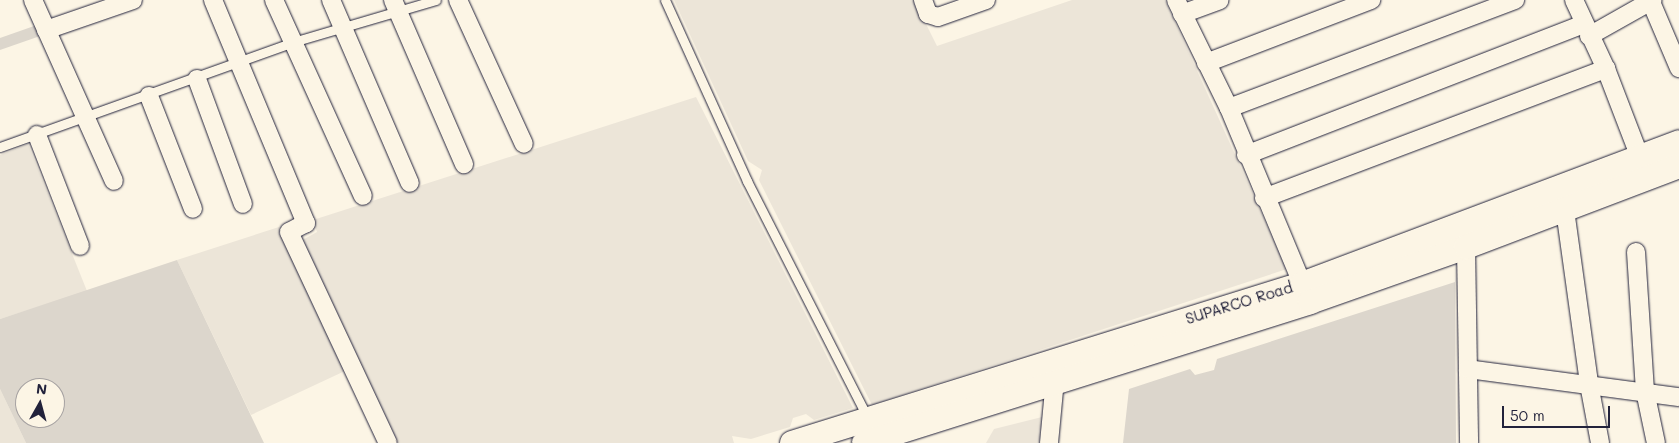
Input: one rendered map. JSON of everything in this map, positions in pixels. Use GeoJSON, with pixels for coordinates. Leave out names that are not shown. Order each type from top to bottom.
{"type":"FeatureCollection","features":[{"type":"Feature","properties":{"kind":"street"},"geometry":{"type":"LineString","coordinates":[[33,0],[114,181]]}},
{"type":"Feature","properties":{"kind":"street"},"geometry":{"type":"LineString","coordinates":[[46,30],[133,0]]}},
{"type":"Feature","properties":{"kind":"street"},"geometry":{"type":"LineString","coordinates":[[213,0],[306,223],[288,232],[388,443]]}},
{"type":"Feature","properties":{"kind":"street"},"geometry":{"type":"LineString","coordinates":[[274,0],[363,196]]}},
{"type":"Feature","properties":{"kind":"street"},"geometry":{"type":"LineString","coordinates":[[331,0],[410,183]]}},
{"type":"Feature","properties":{"kind":"street"},"geometry":{"type":"LineString","coordinates":[[458,0],[524,144]]}},
{"type":"Feature","properties":{"kind":"street"},"geometry":{"type":"LineString","coordinates":[[923,0],[928,14],[938,17],[986,0]]}},
{"type":"Feature","properties":{"kind":"street"},"geometry":{"type":"LineString","coordinates":[[1220,0],[1179,7],[1228,108],[1264,198],[1306,293]]}},
{"type":"Feature","properties":{"kind":"street"},"geometry":{"type":"LineString","coordinates":[[1206,63],[1371,0]]}},
{"type":"Feature","properties":{"kind":"street"},"geometry":{"type":"LineString","coordinates":[[1228,108],[1515,0]]}},
{"type":"Feature","properties":{"kind":"street"},"geometry":{"type":"LineString","coordinates":[[1574,0],[1586,30],[1606,69],[1644,169]]}},
{"type":"Feature","properties":{"kind":"street"},"geometry":{"type":"LineString","coordinates":[[1246,155],[1586,30],[1652,1],[1679,68]]}},
{"type":"Feature","properties":{"kind":"street"},"geometry":{"type":"LineString","coordinates":[[396,6],[464,164]]}},
{"type":"Feature","properties":{"kind":"street"},"geometry":{"type":"LineString","coordinates":[[1264,198],[1606,69]]}},
{"type":"Feature","properties":{"kind":"street"},"geometry":{"type":"LineString","coordinates":[[197,79],[243,204]]}},
{"type":"Feature","properties":{"kind":"street"},"geometry":{"type":"LineString","coordinates":[[149,96],[193,209]]}},
{"type":"Feature","properties":{"kind":"street"},"geometry":{"type":"LineString","coordinates":[[37,134],[80,246]]}},
{"type":"Feature","properties":{"kind":"street","name":"SUPARCO Road"},"geometry":{"type":"LineString","coordinates":[[870,433],[1306,293],[1466,247],[1565,210],[1644,169],[1679,142]]}},
{"type":"Feature","properties":{"kind":"street","name":"SUPARCO Road"},"geometry":{"type":"LineString","coordinates":[[792,443],[870,433],[1055,380],[1306,293],[1644,169],[1679,166]]}},
{"type":"Feature","properties":{"kind":"street"},"geometry":{"type":"LineString","coordinates":[[1565,210],[1588,384],[1600,443]]}},
{"type":"Feature","properties":{"kind":"street"},"geometry":{"type":"LineString","coordinates":[[1466,247],[1469,443]]}},
{"type":"Feature","properties":{"kind":"street"},"geometry":{"type":"LineString","coordinates":[[1636,252],[1645,391],[1656,443]]}},
{"type":"Feature","properties":{"kind":"street"},"geometry":{"type":"LineString","coordinates":[[1468,369],[1679,396]]}},
{"type":"Feature","properties":{"kind":"street"},"geometry":{"type":"LineString","coordinates":[[1049,443],[1055,380]]}},
{"type":"Feature","properties":{"kind":"lane"},"geometry":{"type":"LineString","coordinates":[[0,147],[84,116],[197,79],[293,42],[342,27],[396,6],[436,0]]}},
{"type":"Feature","properties":{"kind":"lane"},"geometry":{"type":"LineString","coordinates":[[665,0],[747,181],[870,433]]}},
{"type":"Feature","properties":{"kind":"shaded area"},"geometry":{"type":"Polygon","coordinates":[[[674,0],[914,0],[937,46],[1072,0],[1165,0],[1287,269],[872,405],[759,180],[762,170],[748,161],[674,0]]]}},
{"type":"Feature","properties":{"kind":"shaded area"},"geometry":{"type":"Polygon","coordinates":[[[37,25],[43,35],[0,50],[0,38],[37,25]]]}},
{"type":"Feature","properties":{"kind":"shaded area"},"geometry":{"type":"Polygon","coordinates":[[[696,97],[853,408],[814,420],[806,414],[793,418],[790,427],[751,439],[732,436],[734,443],[394,443],[299,242],[317,232],[313,220],[696,97]]]}},
{"type":"Feature","properties":{"kind":"shaded area"},"geometry":{"type":"Polygon","coordinates":[[[28,144],[87,291],[0,319],[0,155],[28,144]]]}},
{"type":"Feature","properties":{"kind":"shaded area"},"geometry":{"type":"Polygon","coordinates":[[[279,227],[347,370],[251,415],[177,260],[279,227]]]}},
{"type":"Feature","properties":{"kind":"shaded area"},"geometry":{"type":"Polygon","coordinates":[[[177,260],[264,443],[26,443],[19,428],[65,428],[65,378],[15,378],[15,420],[0,389],[0,319],[177,260]]]}},
{"type":"Feature","properties":{"kind":"shaded area"},"geometry":{"type":"Polygon","coordinates":[[[1455,282],[1456,443],[1123,443],[1129,389],[1190,369],[1195,375],[1214,370],[1217,359],[1455,282]]]}},
{"type":"Feature","properties":{"kind":"shaded area"},"geometry":{"type":"Polygon","coordinates":[[[0,389],[15,420],[15,428],[19,428],[26,443],[0,443],[0,389]]]}},
{"type":"Feature","properties":{"kind":"shaded area"},"geometry":{"type":"Polygon","coordinates":[[[1042,417],[1039,443],[986,443],[994,429],[1042,417]]]}}]}
